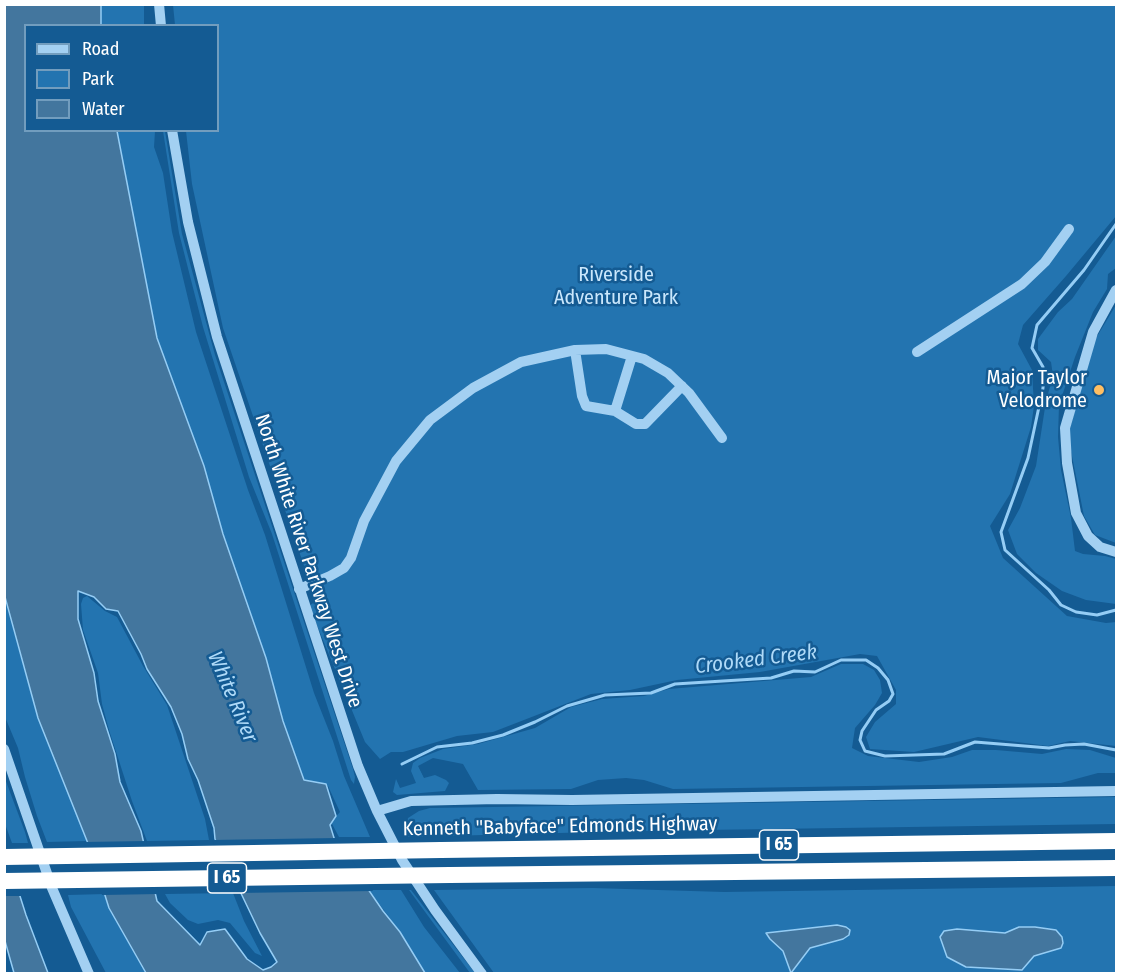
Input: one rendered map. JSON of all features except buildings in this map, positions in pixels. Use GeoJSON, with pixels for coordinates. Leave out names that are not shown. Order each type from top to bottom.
{"type":"FeatureCollection","features":[{"type":"Feature","properties":{"kind":"highway","name":"Kenneth \"Babyface\" Edmonds Highway"},"geometry":{"type":"LineString","coordinates":[[4,857],[1116,841]]}},
{"type":"Feature","properties":{"kind":"highway","name":"I 65"},"geometry":{"type":"LineString","coordinates":[[4,881],[1116,868]]}},
{"type":"Feature","properties":{"kind":"street"},"geometry":{"type":"LineString","coordinates":[[159,4],[161,24]]}},
{"type":"Feature","properties":{"kind":"street","name":"North White River Parkway West Drive"},"geometry":{"type":"LineString","coordinates":[[172,132],[192,243],[217,338],[350,742],[376,811],[412,877],[482,974]]}},
{"type":"Feature","properties":{"kind":"street"},"geometry":{"type":"LineString","coordinates":[[917,352],[1022,284],[1045,262],[1069,229]]}},
{"type":"Feature","properties":{"kind":"street"},"geometry":{"type":"LineString","coordinates":[[1116,290],[1093,332],[1065,428],[1067,464],[1076,513],[1088,536],[1100,547],[1116,552]]}},
{"type":"Feature","properties":{"kind":"street"},"geometry":{"type":"LineString","coordinates":[[300,589],[344,568],[351,558],[364,521],[396,461],[430,420],[473,388],[521,362],[575,350],[606,348],[644,359],[668,373],[682,386],[722,438]]}},
{"type":"Feature","properties":{"kind":"street"},"geometry":{"type":"LineString","coordinates":[[575,350],[582,396],[586,406],[615,411],[636,424],[645,424],[682,386]]}},
{"type":"Feature","properties":{"kind":"street"},"geometry":{"type":"LineString","coordinates":[[615,411],[632,356]]}},
{"type":"Feature","properties":{"kind":"street"},"geometry":{"type":"LineString","coordinates":[[4,749],[52,888],[88,974]]}},
{"type":"Feature","properties":{"kind":"street"},"geometry":{"type":"LineString","coordinates":[[376,811],[411,801],[1116,791]]}},
{"type":"Feature","properties":{"kind":"green space"},"geometry":{"type":"Polygon","coordinates":[[[101,5],[144,5],[144,24],[101,24],[101,5]]]}},
{"type":"Feature","properties":{"kind":"green space","name":"Riverside Adventure Park"},"geometry":{"type":"Polygon","coordinates":[[[173,5],[1116,5],[1116,216],[1023,325],[1018,344],[1032,370],[1034,406],[1031,427],[1010,494],[990,526],[1003,558],[1067,616],[1106,623],[1116,622],[1116,746],[1070,741],[1048,746],[978,737],[914,752],[870,749],[866,737],[875,722],[896,704],[896,690],[877,656],[860,654],[760,672],[677,680],[630,690],[591,694],[493,732],[457,736],[403,752],[391,752],[380,759],[365,742],[309,606],[316,601],[223,328],[192,184],[186,132],[219,132],[219,24],[175,24],[173,5]]]}},
{"type":"Feature","properties":{"kind":"green space"},"geometry":{"type":"Polygon","coordinates":[[[117,132],[155,132],[154,147],[163,173],[172,232],[196,332],[265,535],[314,693],[344,776],[370,837],[339,837],[331,822],[340,812],[328,786],[304,780],[283,721],[266,658],[223,534],[204,466],[157,338],[117,132]]]}},
{"type":"Feature","properties":{"kind":"green space"},"geometry":{"type":"Polygon","coordinates":[[[163,132],[165,132],[182,234],[215,355],[353,769],[354,784],[272,534],[249,477],[203,327],[179,233],[163,132]]]}},
{"type":"Feature","properties":{"kind":"green space"},"geometry":{"type":"Polygon","coordinates":[[[1116,236],[1116,268],[1108,274],[1107,289],[1093,312],[1075,357],[1059,405],[1058,437],[1061,470],[1075,551],[1116,559],[1116,604],[1086,600],[1062,591],[1036,573],[1017,554],[1008,530],[1020,508],[1036,466],[1046,401],[1053,376],[1051,362],[1038,350],[1038,339],[1058,312],[1072,299],[1116,236]]]}},
{"type":"Feature","properties":{"kind":"green space","name":"Major Taylor Velodrome"},"geometry":{"type":"Polygon","coordinates":[[[1116,305],[1116,543],[1095,535],[1084,516],[1068,436],[1093,343],[1116,305]]]}},
{"type":"Feature","properties":{"kind":"green space"},"geometry":{"type":"Polygon","coordinates":[[[87,596],[105,611],[117,617],[167,705],[205,819],[209,840],[147,841],[109,730],[102,704],[98,673],[83,630],[81,604],[83,598],[87,596]]]}},
{"type":"Feature","properties":{"kind":"green space"},"geometry":{"type":"Polygon","coordinates":[[[4,597],[38,718],[87,841],[47,842],[37,816],[18,748],[5,717],[4,597]]]}},
{"type":"Feature","properties":{"kind":"green space"},"geometry":{"type":"Polygon","coordinates":[[[841,664],[863,664],[874,670],[880,680],[882,693],[855,728],[852,748],[868,756],[919,762],[952,757],[972,750],[1042,754],[1066,749],[1090,750],[1116,758],[1116,773],[1098,773],[1061,783],[673,789],[644,780],[626,778],[598,780],[571,789],[478,790],[463,764],[433,758],[418,766],[424,778],[435,775],[446,780],[449,783],[445,791],[397,795],[393,792],[396,779],[400,788],[416,783],[411,771],[413,763],[420,758],[443,749],[478,744],[535,728],[571,707],[602,699],[644,696],[669,689],[811,677],[841,664]]]}},
{"type":"Feature","properties":{"kind":"green space"},"geometry":{"type":"Polygon","coordinates":[[[4,776],[28,843],[12,843],[5,824],[4,776]]]}},
{"type":"Feature","properties":{"kind":"green space"},"geometry":{"type":"Polygon","coordinates":[[[1116,797],[1116,824],[634,831],[408,837],[405,830],[408,818],[419,811],[430,808],[1116,797]]]}},
{"type":"Feature","properties":{"kind":"green space"},"geometry":{"type":"Polygon","coordinates":[[[1116,886],[1116,973],[494,973],[434,890],[593,888],[724,892],[1116,886]]]}},
{"type":"Feature","properties":{"kind":"green space"},"geometry":{"type":"Polygon","coordinates":[[[369,890],[401,890],[424,927],[460,973],[425,973],[400,932],[369,890]]]}},
{"type":"Feature","properties":{"kind":"green space"},"geometry":{"type":"Polygon","coordinates":[[[409,890],[411,890],[475,973],[470,973],[409,890]]]}},
{"type":"Feature","properties":{"kind":"green space"},"geometry":{"type":"Polygon","coordinates":[[[233,893],[262,956],[255,953],[230,923],[218,920],[198,924],[188,920],[170,903],[165,894],[233,893]]]}},
{"type":"Feature","properties":{"kind":"green space"},"geometry":{"type":"Polygon","coordinates":[[[105,894],[109,908],[146,973],[106,973],[71,907],[68,895],[105,894]]]}},
{"type":"Feature","properties":{"kind":"water","name":"White River"},"geometry":{"type":"Polygon","coordinates":[[[4,5],[101,5],[101,24],[24,24],[24,132],[117,132],[157,338],[204,466],[223,534],[266,658],[283,721],[304,780],[326,784],[336,816],[330,825],[335,841],[400,932],[425,973],[146,973],[109,908],[91,851],[38,718],[5,597],[4,5]],[[78,591],[78,619],[94,673],[98,701],[115,754],[120,782],[141,831],[157,901],[200,945],[207,932],[225,929],[247,959],[263,970],[271,967],[277,962],[260,933],[215,839],[214,828],[198,780],[188,759],[182,734],[171,707],[147,669],[118,611],[106,609],[94,597],[78,591]]]}},
{"type":"Feature","properties":{"kind":"water"},"geometry":{"type":"Polygon","coordinates":[[[4,846],[26,915],[48,973],[14,973],[5,941],[4,846]]]}},
{"type":"Feature","properties":{"kind":"water"},"geometry":{"type":"Polygon","coordinates":[[[837,925],[850,930],[849,935],[843,939],[810,948],[791,973],[783,951],[766,933],[837,925]]]}},
{"type":"Feature","properties":{"kind":"water"},"geometry":{"type":"Polygon","coordinates":[[[1019,927],[1056,930],[1062,937],[1061,948],[1034,956],[1022,970],[966,967],[947,957],[940,937],[944,931],[957,929],[1005,933],[1019,927]]]}},
{"type":"Feature","properties":{"kind":"pier"},"geometry":{"type":"Polygon","coordinates":[[[337,838],[373,891],[237,893],[212,840],[337,838]]]}},
{"type":"Feature","properties":{"kind":"pier"},"geometry":{"type":"Polygon","coordinates":[[[146,841],[159,894],[102,895],[84,842],[146,841]]]}},
{"type":"Feature","properties":{"kind":"pier"},"geometry":{"type":"Polygon","coordinates":[[[4,843],[7,845],[24,896],[4,896],[4,843]]]}},
{"type":"Feature","properties":{"kind":"waterway","name":"Crooked Creek"},"geometry":{"type":"LineString","coordinates":[[1116,224],[1084,270],[1037,325],[1032,348],[1043,367],[1043,388],[1028,458],[1001,532],[1005,550],[1049,590],[1061,605],[1076,612],[1097,615],[1116,610]]}},
{"type":"Feature","properties":{"kind":"waterway","name":"Crooked Creek"},"geometry":{"type":"LineString","coordinates":[[402,764],[437,747],[472,743],[503,735],[567,706],[605,695],[651,693],[675,684],[771,678],[794,671],[815,672],[841,660],[866,660],[878,668],[888,680],[893,694],[889,701],[876,710],[862,731],[860,740],[865,751],[885,756],[944,754],[975,742],[1049,748],[1084,744],[1116,750]]}},
{"type":"Feature","properties":{"kind":"place","name":"Major Taylor Velodrome"},"geometry":{"type":"Point","coordinates":[1099,390]}}]}
